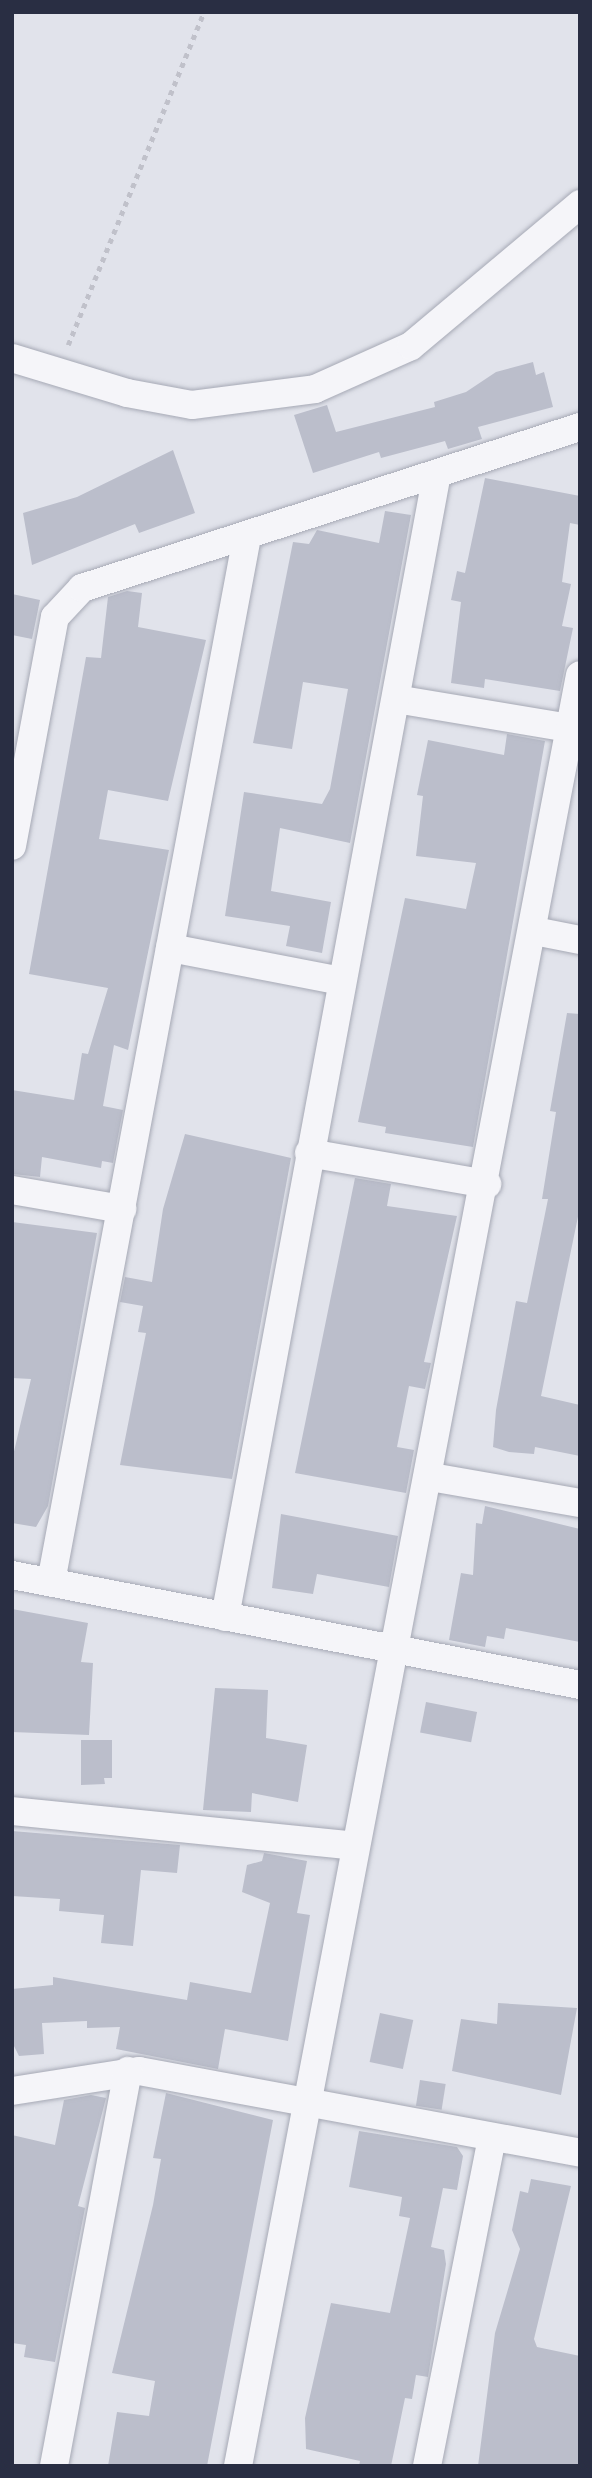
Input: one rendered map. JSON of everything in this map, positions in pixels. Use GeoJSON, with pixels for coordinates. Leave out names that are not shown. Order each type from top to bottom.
{"type":"FeatureCollection","features":[{"type":"Feature","properties":{"kind":"street"},"geometry":{"type":"LineString","coordinates":[[12,358],[127,393],[204,405],[336,382],[411,346],[580,204]]}},
{"type":"Feature","properties":{"kind":"street"},"geometry":{"type":"LineString","coordinates":[[12,846],[60,609],[88,584],[247,537],[580,427]]}},
{"type":"Feature","properties":{"kind":"street"},"geometry":{"type":"LineString","coordinates":[[225,1617],[437,473]]}},
{"type":"Feature","properties":{"kind":"street"},"geometry":{"type":"LineString","coordinates":[[51,1582],[247,537]]}},
{"type":"Feature","properties":{"kind":"street"},"geometry":{"type":"LineString","coordinates":[[238,2466],[393,1647],[431,1477],[487,1184],[580,675]]}},
{"type":"Feature","properties":{"kind":"street"},"geometry":{"type":"LineString","coordinates":[[396,699],[570,728]]}},
{"type":"Feature","properties":{"kind":"street"},"geometry":{"type":"LineString","coordinates":[[534,931],[580,940]]}},
{"type":"Feature","properties":{"kind":"street"},"geometry":{"type":"LineString","coordinates":[[170,948],[342,981]]}},
{"type":"Feature","properties":{"kind":"street"},"geometry":{"type":"LineString","coordinates":[[309,1153],[487,1184]]}},
{"type":"Feature","properties":{"kind":"street"},"geometry":{"type":"LineString","coordinates":[[12,1189],[122,1209]]}},
{"type":"Feature","properties":{"kind":"street"},"geometry":{"type":"LineString","coordinates":[[431,1477],[580,1503]]}},
{"type":"Feature","properties":{"kind":"street"},"geometry":{"type":"LineString","coordinates":[[12,1575],[580,1685]]}},
{"type":"Feature","properties":{"kind":"street"},"geometry":{"type":"LineString","coordinates":[[12,1811],[355,1846]]}},
{"type":"Feature","properties":{"kind":"street"},"geometry":{"type":"LineString","coordinates":[[54,2466],[128,2071]]}},
{"type":"Feature","properties":{"kind":"street"},"geometry":{"type":"LineString","coordinates":[[12,2091],[128,2071],[309,2101],[580,2153]]}},
{"type":"Feature","properties":{"kind":"street"},"geometry":{"type":"LineString","coordinates":[[427,2466],[492,2137]]}},
{"type":"Feature","properties":{"kind":"path"},"geometry":{"type":"LineString","coordinates":[[57,371],[204,12]]}},
{"type":"Feature","properties":{"kind":"building"},"geometry":{"type":"Polygon","coordinates":[[[533,362],[536,375],[544,372],[553,407],[478,427],[482,439],[448,449],[445,441],[381,458],[379,452],[313,473],[294,415],[327,405],[336,432],[435,407],[434,402],[466,392],[496,372],[533,362]]]}},
{"type":"Feature","properties":{"kind":"building"},"geometry":{"type":"Polygon","coordinates":[[[173,450],[195,513],[139,533],[135,524],[32,565],[23,513],[77,497],[173,450]]]}},
{"type":"Feature","properties":{"kind":"building"},"geometry":{"type":"Polygon","coordinates":[[[485,478],[580,496],[580,525],[570,523],[562,582],[571,584],[562,626],[573,628],[560,691],[485,679],[484,688],[451,683],[461,602],[451,600],[457,571],[465,573],[485,478]]]}},
{"type":"Feature","properties":{"kind":"building"},"geometry":{"type":"Polygon","coordinates":[[[385,511],[411,515],[350,843],[280,828],[271,891],[331,902],[322,953],[286,946],[290,926],[225,916],[244,792],[322,804],[330,789],[348,689],[303,682],[292,749],[253,743],[293,542],[309,544],[317,530],[379,543],[385,511]]]}},
{"type":"Feature","properties":{"kind":"building"},"geometry":{"type":"Polygon","coordinates":[[[127,591],[142,593],[138,627],[206,640],[168,801],[108,790],[99,839],[169,850],[128,1050],[114,1045],[103,1106],[123,1110],[113,1163],[102,1161],[101,1168],[42,1157],[40,1177],[13,1174],[12,1090],[74,1100],[82,1053],[88,1054],[108,988],[29,974],[86,657],[101,658],[108,597],[127,591]]]}},
{"type":"Feature","properties":{"kind":"building"},"geometry":{"type":"Polygon","coordinates":[[[12,594],[40,600],[32,639],[12,635],[12,594]]]}},
{"type":"Feature","properties":{"kind":"building"},"geometry":{"type":"Polygon","coordinates":[[[507,734],[545,741],[473,1147],[385,1133],[386,1127],[358,1122],[405,898],[466,909],[476,863],[416,856],[423,796],[417,795],[428,740],[504,755],[507,734]]]}},
{"type":"Feature","properties":{"kind":"building"},"geometry":{"type":"Polygon","coordinates":[[[567,1013],[580,1014],[580,1207],[541,1396],[580,1405],[580,1456],[535,1447],[534,1454],[509,1452],[493,1447],[496,1410],[516,1301],[527,1303],[548,1199],[542,1199],[556,1112],[550,1111],[567,1013]]]}},
{"type":"Feature","properties":{"kind":"building"},"geometry":{"type":"Polygon","coordinates":[[[185,1134],[291,1158],[232,1479],[120,1465],[146,1333],[138,1332],[143,1306],[120,1302],[125,1277],[152,1282],[163,1209],[185,1134]]]}},
{"type":"Feature","properties":{"kind":"building"},"geometry":{"type":"Polygon","coordinates":[[[355,1178],[391,1184],[387,1206],[457,1216],[424,1362],[431,1363],[425,1389],[409,1386],[397,1447],[414,1450],[406,1493],[295,1473],[355,1178]]]}},
{"type":"Feature","properties":{"kind":"building"},"geometry":{"type":"Polygon","coordinates":[[[12,1222],[97,1233],[48,1506],[36,1527],[12,1523],[12,1460],[31,1379],[12,1378],[12,1222]]]}},
{"type":"Feature","properties":{"kind":"building"},"geometry":{"type":"Polygon","coordinates":[[[485,1506],[580,1529],[580,1642],[506,1628],[504,1639],[487,1636],[485,1647],[449,1640],[461,1573],[473,1575],[476,1523],[482,1524],[485,1506]]]}},
{"type":"Feature","properties":{"kind":"building"},"geometry":{"type":"Polygon","coordinates":[[[281,1514],[398,1536],[389,1587],[317,1574],[313,1594],[272,1588],[281,1514]]]}},
{"type":"Feature","properties":{"kind":"building"},"geometry":{"type":"Polygon","coordinates":[[[12,1609],[88,1623],[81,1662],[93,1663],[89,1735],[12,1732],[12,1609]]]}},
{"type":"Feature","properties":{"kind":"building"},"geometry":{"type":"Polygon","coordinates":[[[215,1688],[268,1690],[266,1738],[307,1745],[298,1802],[252,1793],[251,1812],[203,1810],[215,1688]]]}},
{"type":"Feature","properties":{"kind":"building"},"geometry":{"type":"Polygon","coordinates":[[[426,1702],[477,1712],[471,1742],[420,1732],[426,1702]]]}},
{"type":"Feature","properties":{"kind":"building"},"geometry":{"type":"Polygon","coordinates":[[[81,1740],[112,1740],[112,1778],[104,1778],[105,1784],[81,1785],[81,1740]]]}},
{"type":"Feature","properties":{"kind":"building"},"geometry":{"type":"Polygon","coordinates":[[[12,1831],[180,1845],[177,1873],[141,1870],[133,1946],[101,1943],[104,1915],[59,1911],[60,1899],[12,1896],[12,1831]]]}},
{"type":"Feature","properties":{"kind":"building"},"geometry":{"type":"Polygon","coordinates":[[[264,1853],[307,1861],[297,1913],[310,1915],[288,2041],[225,2029],[218,2069],[116,2049],[120,2027],[87,2028],[87,2021],[42,2023],[44,2054],[19,2056],[12,2042],[12,1989],[53,1985],[53,1977],[187,2000],[190,1982],[251,1993],[270,1903],[242,1892],[247,1865],[262,1861],[264,1853]]]}},
{"type":"Feature","properties":{"kind":"building"},"geometry":{"type":"Polygon","coordinates":[[[498,2003],[577,2008],[561,2095],[452,2071],[461,2019],[497,2024],[498,2003]]]}},
{"type":"Feature","properties":{"kind":"building"},"geometry":{"type":"Polygon","coordinates":[[[380,2013],[413,2020],[403,2069],[370,2062],[380,2013]]]}},
{"type":"Feature","properties":{"kind":"building"},"geometry":{"type":"Polygon","coordinates":[[[420,2080],[446,2084],[442,2110],[416,2106],[420,2080]]]}},
{"type":"Feature","properties":{"kind":"building"},"geometry":{"type":"Polygon","coordinates":[[[166,2093],[273,2120],[207,2466],[108,2466],[117,2412],[149,2416],[155,2381],[112,2373],[153,2205],[161,2159],[153,2158],[166,2093]]]}},
{"type":"Feature","properties":{"kind":"building"},"geometry":{"type":"Polygon","coordinates":[[[91,2095],[106,2098],[78,2206],[85,2208],[55,2362],[24,2357],[26,2345],[12,2343],[12,2135],[55,2145],[64,2100],[91,2095]]]}},
{"type":"Feature","properties":{"kind":"building"},"geometry":{"type":"Polygon","coordinates":[[[359,2131],[457,2147],[463,2156],[457,2190],[443,2188],[431,2247],[444,2250],[446,2264],[428,2377],[416,2375],[412,2399],[405,2398],[391,2466],[359,2466],[360,2461],[306,2449],[305,2418],[331,2303],[390,2313],[410,2218],[399,2216],[402,2197],[349,2187],[359,2131]]]}},
{"type":"Feature","properties":{"kind":"building"},"geometry":{"type":"Polygon","coordinates":[[[531,2179],[571,2186],[534,2339],[537,2347],[580,2356],[580,2466],[478,2466],[495,2333],[520,2249],[512,2230],[520,2191],[528,2193],[531,2179]]]}}]}
